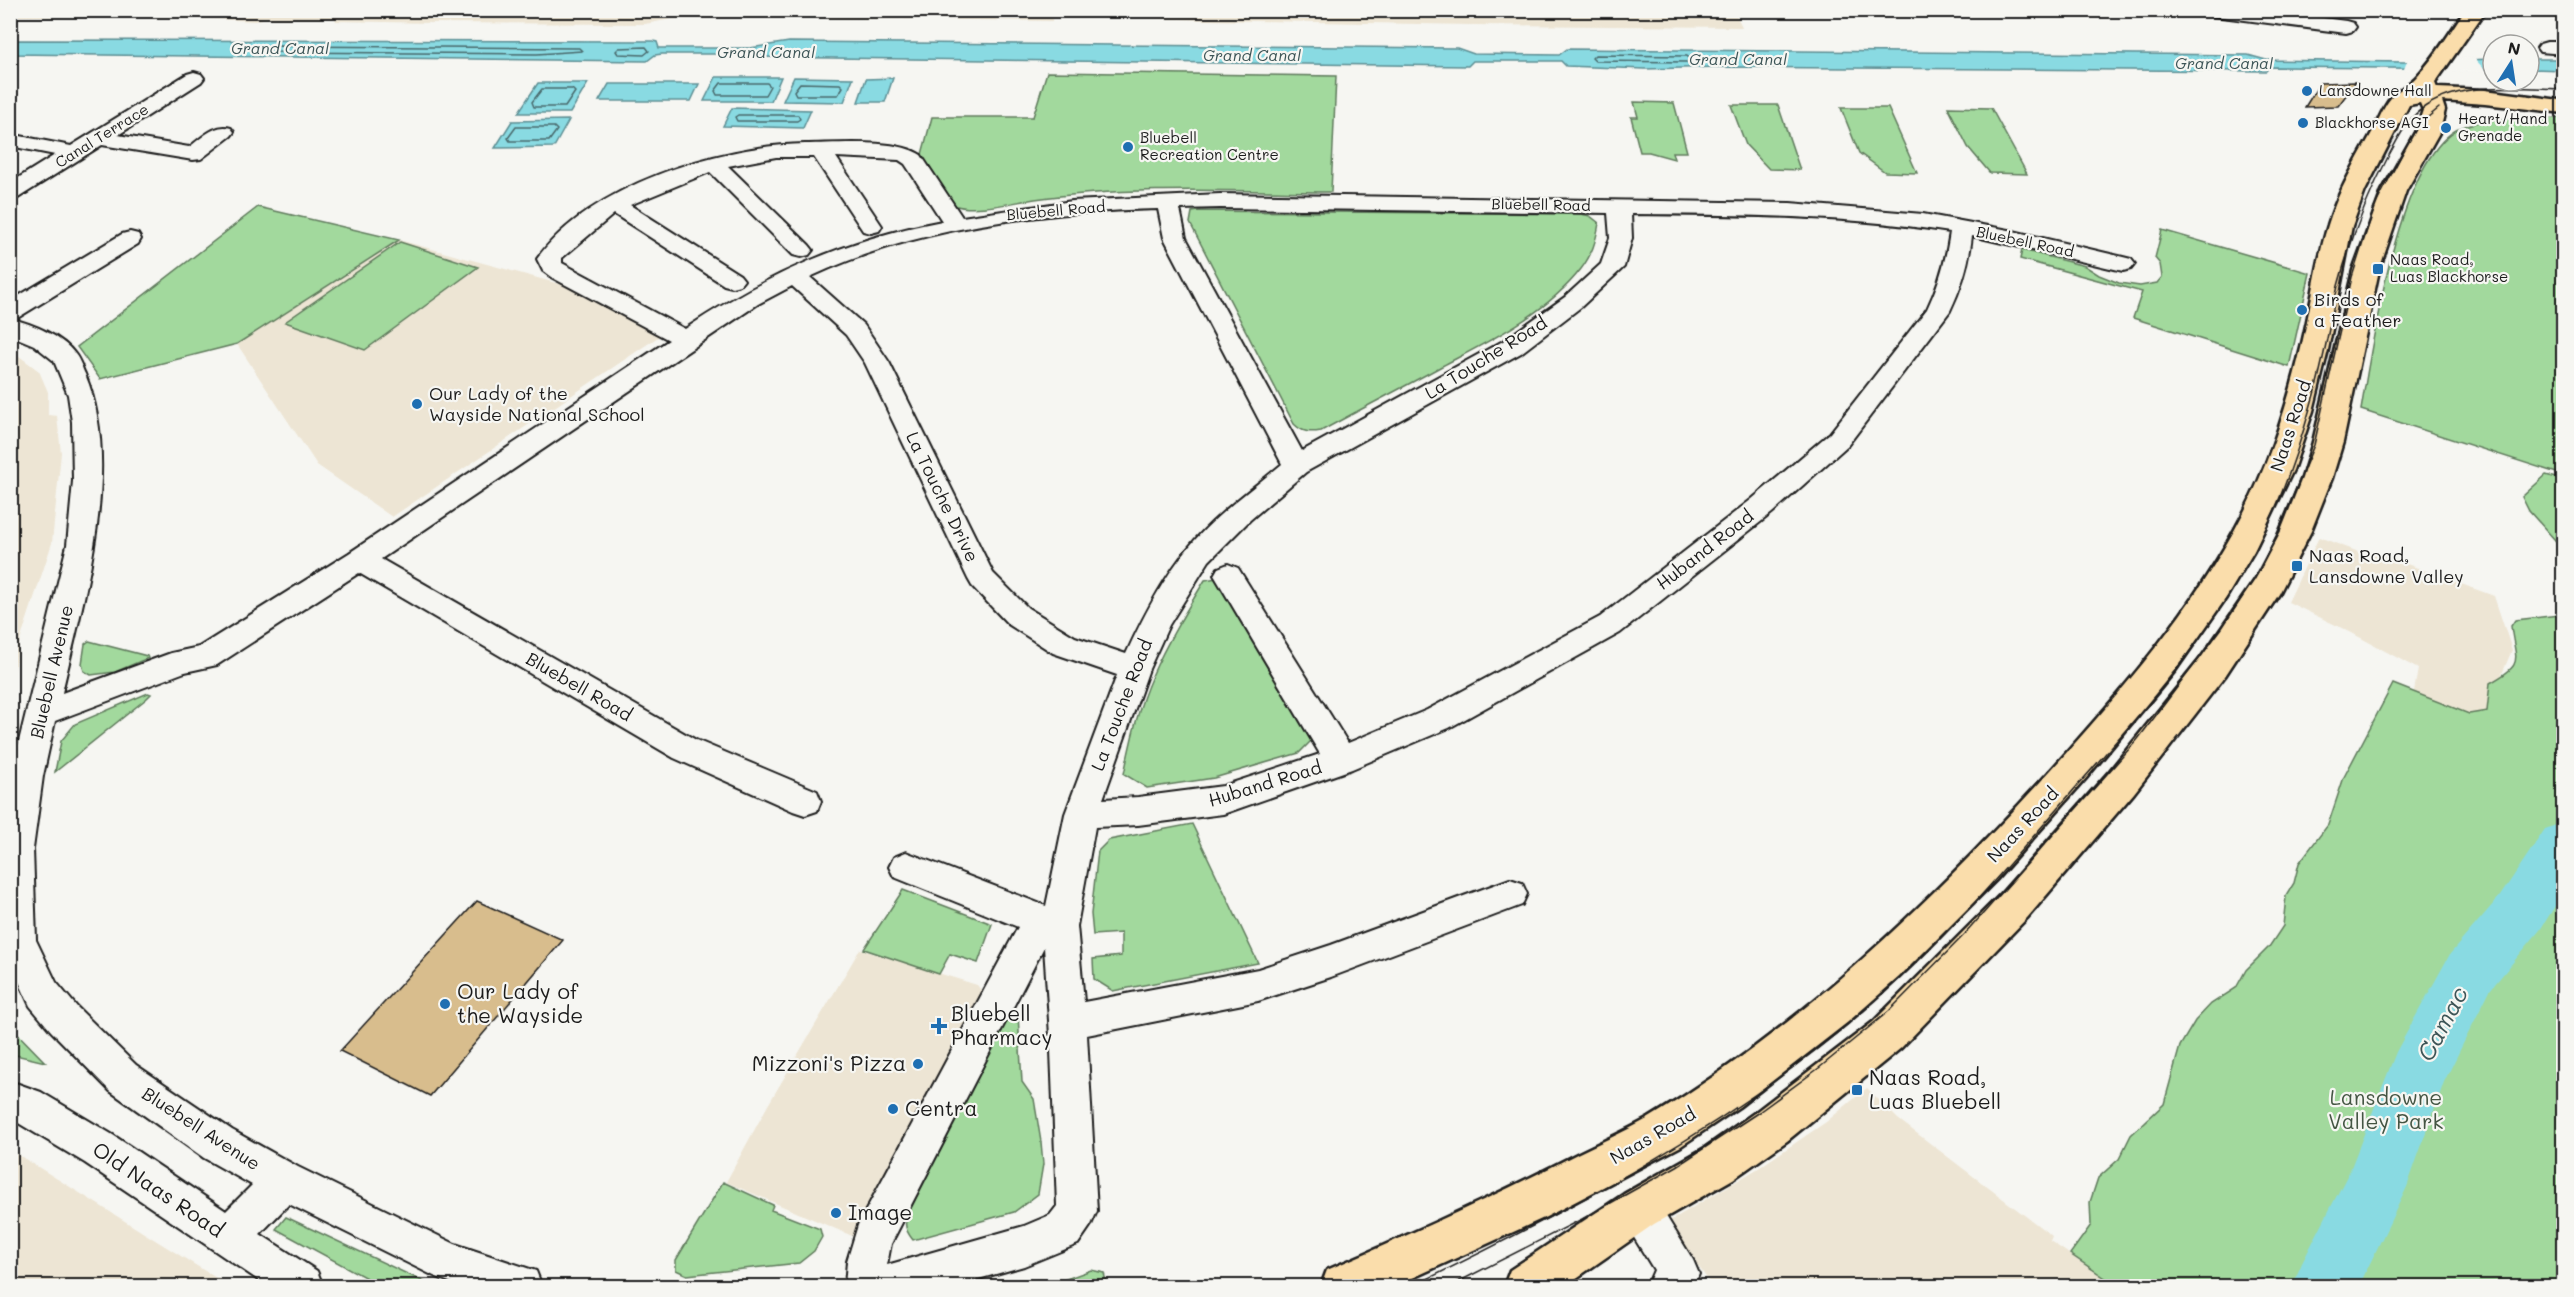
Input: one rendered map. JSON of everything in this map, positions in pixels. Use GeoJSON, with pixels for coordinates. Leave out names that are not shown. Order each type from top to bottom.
{"type":"FeatureCollection","features":[{"type":"Feature","properties":{"kind":"main road"},"geometry":{"type":"LineString","coordinates":[[2476,10],[2438,71],[2476,106],[2509,104],[2562,107]]}},
{"type":"Feature","properties":{"kind":"main road","name":"Naas Road"},"geometry":{"type":"LineString","coordinates":[[1342,1287],[1561,1186],[1661,1134],[1757,1071],[1806,1034],[1922,932],[2057,789],[2109,728],[2199,614],[2221,582],[2254,522],[2279,468],[2300,404],[2343,214],[2370,156],[2400,101],[2438,71]]}},
{"type":"Feature","properties":{"kind":"main road","name":"Naas Road"},"geometry":{"type":"LineString","coordinates":[[1526,1287],[1639,1209],[1718,1164],[1772,1126],[1887,1035],[2014,906],[2121,783],[2213,667],[2268,586],[2296,531],[2328,442],[2366,270],[2394,191],[2448,123],[2434,110],[2438,71]]}},
{"type":"Feature","properties":{"kind":"main road"},"geometry":{"type":"LineString","coordinates":[[2448,123],[2509,104]]}},
{"type":"Feature","properties":{"kind":"street"},"geometry":{"type":"LineString","coordinates":[[2205,15],[2346,27]]}},
{"type":"Feature","properties":{"kind":"street","name":"Canal Terrace"},"geometry":{"type":"LineString","coordinates":[[10,194],[194,78]]}},
{"type":"Feature","properties":{"kind":"street"},"geometry":{"type":"LineString","coordinates":[[100,138],[194,154],[224,132]]}},
{"type":"Feature","properties":{"kind":"street"},"geometry":{"type":"LineString","coordinates":[[10,140],[76,153]]}},
{"type":"Feature","properties":{"kind":"street"},"geometry":{"type":"LineString","coordinates":[[687,340],[558,272],[551,266],[549,260],[554,253],[614,204],[714,165],[774,151],[906,154],[913,160],[956,224]]}},
{"type":"Feature","properties":{"kind":"street"},"geometry":{"type":"LineString","coordinates":[[821,151],[871,226]]}},
{"type":"Feature","properties":{"kind":"street"},"geometry":{"type":"LineString","coordinates":[[714,165],[797,262]]}},
{"type":"Feature","properties":{"kind":"street","name":"Bluebell Road"},"geometry":{"type":"LineString","coordinates":[[44,713],[182,662],[206,657],[359,560],[687,340],[797,262],[856,250],[910,234],[956,224],[1080,207],[1168,204],[1362,202],[1821,211],[1896,218],[1962,228],[2123,264]]}},
{"type":"Feature","properties":{"kind":"street"},"geometry":{"type":"LineString","coordinates":[[614,204],[732,280]]}},
{"type":"Feature","properties":{"kind":"street"},"geometry":{"type":"LineString","coordinates":[[1168,204],[1175,238],[1297,466]]}},
{"type":"Feature","properties":{"kind":"street","name":"La Touche Road"},"geometry":{"type":"LineString","coordinates":[[865,1287],[872,1239],[1050,923],[1081,814],[1134,669],[1156,621],[1199,554],[1240,513],[1297,466],[1512,346],[1574,302],[1612,267],[1621,238],[1618,207]]}},
{"type":"Feature","properties":{"kind":"street","name":"Huband Road"},"geometry":{"type":"LineString","coordinates":[[1081,814],[1138,811],[1223,800],[1341,760],[1438,719],[1610,624],[1762,506],[1839,439],[1938,310],[1950,286],[1958,258],[1962,228]]}},
{"type":"Feature","properties":{"kind":"street"},"geometry":{"type":"LineString","coordinates":[[10,312],[130,239]]}},
{"type":"Feature","properties":{"kind":"street","name":"La Touche Drive"},"geometry":{"type":"LineString","coordinates":[[797,262],[855,330],[877,362],[982,579],[1018,616],[1064,645],[1134,669]]}},
{"type":"Feature","properties":{"kind":"street","name":"Bluebell Avenue"},"geometry":{"type":"LineString","coordinates":[[10,326],[43,340],[65,357],[81,395],[85,422],[85,516],[81,545],[44,713],[27,776],[16,849],[18,940],[30,969],[43,993],[64,1019],[123,1078],[218,1143],[284,1180],[448,1262],[521,1287]]}},
{"type":"Feature","properties":{"kind":"street","name":"Bluebell Road"},"geometry":{"type":"LineString","coordinates":[[359,560],[685,749],[805,801]]}},
{"type":"Feature","properties":{"kind":"street","name":"Huband Road"},"geometry":{"type":"LineString","coordinates":[[1228,575],[1341,760]]}},
{"type":"Feature","properties":{"kind":"street"},"geometry":{"type":"LineString","coordinates":[[906,867],[1050,923]]}},
{"type":"Feature","properties":{"kind":"street"},"geometry":{"type":"LineString","coordinates":[[1068,1022],[1258,984],[1332,961],[1510,894]]}},
{"type":"Feature","properties":{"kind":"street","name":"La Touche Road"},"geometry":{"type":"LineString","coordinates":[[884,1287],[1024,1246],[1064,1230],[1077,1211],[1068,1022],[1050,923]]}},
{"type":"Feature","properties":{"kind":"street","name":"Old Naas Road"},"geometry":{"type":"LineString","coordinates":[[10,1099],[28,1105],[99,1149],[302,1287]]}},
{"type":"Feature","properties":{"kind":"street","name":"Bluebell Avenue"},"geometry":{"type":"LineString","coordinates":[[228,1238],[284,1180]]}},
{"type":"Feature","properties":{"kind":"street"},"geometry":{"type":"LineString","coordinates":[[1639,1209],[1679,1274],[1667,1287]]}},
{"type":"Feature","properties":{"kind":"shaded area"},"geometry":{"type":"Polygon","coordinates":[[[11,10],[1734,10],[1742,27],[1204,20],[1053,14],[1052,21],[687,16],[645,24],[431,23],[336,21],[335,18],[264,18],[255,21],[171,17],[11,16],[11,10]]]}},
{"type":"Feature","properties":{"kind":"shaded area","name":"Our Lady of the Wayside National School"},"geometry":{"type":"Polygon","coordinates":[[[399,240],[585,291],[661,335],[392,517],[317,465],[237,344],[399,240]]]}},
{"type":"Feature","properties":{"kind":"shaded area"},"geometry":{"type":"Polygon","coordinates":[[[11,350],[39,371],[48,392],[48,415],[57,416],[61,453],[52,543],[19,644],[11,687],[11,350]]]}},
{"type":"Feature","properties":{"kind":"shaded area"},"geometry":{"type":"Polygon","coordinates":[[[2319,537],[2364,554],[2366,549],[2494,596],[2512,650],[2482,722],[2413,697],[2418,669],[2288,602],[2319,537]]]}},
{"type":"Feature","properties":{"kind":"shaded area"},"geometry":{"type":"Polygon","coordinates":[[[860,949],[977,985],[995,1008],[864,1241],[726,1182],[768,1105],[860,949]]]}},
{"type":"Feature","properties":{"kind":"shaded area"},"geometry":{"type":"Polygon","coordinates":[[[1867,1088],[1898,1119],[2052,1236],[2050,1241],[2112,1283],[2111,1286],[1712,1286],[1668,1222],[1757,1169],[1826,1122],[1867,1088]]]}},
{"type":"Feature","properties":{"kind":"shaded area"},"geometry":{"type":"Polygon","coordinates":[[[11,1151],[14,1152],[229,1286],[11,1286],[11,1151]]]}},
{"type":"Feature","properties":{"kind":"green space","name":"Bluebell Recreation Centre"},"geometry":{"type":"Polygon","coordinates":[[[1047,72],[1336,76],[1331,192],[1220,190],[1108,192],[972,208],[954,205],[921,158],[932,117],[1033,117],[1047,72]]]}},
{"type":"Feature","properties":{"kind":"green space"},"geometry":{"type":"Polygon","coordinates":[[[1634,102],[1674,103],[1687,152],[1672,152],[1674,159],[1649,152],[1640,152],[1631,117],[1638,117],[1634,102]]]}},
{"type":"Feature","properties":{"kind":"green space"},"geometry":{"type":"Polygon","coordinates":[[[1731,105],[1778,105],[1800,170],[1769,169],[1746,145],[1731,105]]]}},
{"type":"Feature","properties":{"kind":"green space"},"geometry":{"type":"Polygon","coordinates":[[[1948,107],[1991,108],[2027,174],[1990,173],[1968,147],[1948,107]]]}},
{"type":"Feature","properties":{"kind":"green space"},"geometry":{"type":"Polygon","coordinates":[[[1841,108],[1888,108],[1917,173],[1885,172],[1859,153],[1841,108]]]}},
{"type":"Feature","properties":{"kind":"green space"},"geometry":{"type":"Polygon","coordinates":[[[2511,118],[2564,118],[2563,475],[2361,410],[2372,343],[2391,256],[2404,213],[2420,175],[2438,146],[2460,128],[2484,121],[2511,118]]]}},
{"type":"Feature","properties":{"kind":"green space"},"geometry":{"type":"Polygon","coordinates":[[[258,207],[399,240],[237,344],[100,379],[77,347],[258,207]]]}},
{"type":"Feature","properties":{"kind":"green space"},"geometry":{"type":"Polygon","coordinates":[[[1192,212],[1581,214],[1590,216],[1599,223],[1593,247],[1585,264],[1567,285],[1535,313],[1479,346],[1321,431],[1309,432],[1294,424],[1190,223],[1192,212]]]}},
{"type":"Feature","properties":{"kind":"green space"},"geometry":{"type":"Polygon","coordinates":[[[2162,230],[2310,273],[2289,367],[2133,318],[2142,292],[2020,259],[2022,250],[2085,266],[2119,283],[2140,286],[2157,283],[2162,277],[2160,264],[2155,258],[2162,230]]]}},
{"type":"Feature","properties":{"kind":"green space"},"geometry":{"type":"Polygon","coordinates":[[[400,242],[478,267],[365,350],[285,322],[400,242]]]}},
{"type":"Feature","properties":{"kind":"green space","name":"Lansdowne Valley Park"},"geometry":{"type":"Polygon","coordinates":[[[2546,475],[2564,480],[2563,1286],[2109,1286],[2111,1282],[2070,1254],[2091,1225],[2090,1202],[2098,1178],[2119,1159],[2131,1135],[2164,1104],[2180,1046],[2195,1021],[2211,1004],[2236,988],[2246,970],[2269,947],[2283,926],[2286,896],[2294,883],[2299,863],[2328,825],[2344,777],[2393,684],[2469,714],[2487,711],[2490,683],[2509,671],[2516,660],[2511,626],[2515,620],[2559,615],[2563,549],[2529,511],[2522,497],[2546,475]]]}},
{"type":"Feature","properties":{"kind":"green space"},"geometry":{"type":"Polygon","coordinates":[[[1217,578],[1313,739],[1299,753],[1214,778],[1147,788],[1124,774],[1143,700],[1164,651],[1205,580],[1217,578]]]}},
{"type":"Feature","properties":{"kind":"green space"},"geometry":{"type":"Polygon","coordinates":[[[89,641],[148,658],[115,672],[91,675],[84,671],[82,664],[85,644],[89,641]]]}},
{"type":"Feature","properties":{"kind":"green space"},"geometry":{"type":"Polygon","coordinates":[[[148,693],[151,694],[146,699],[55,772],[61,741],[75,724],[148,693]]]}},
{"type":"Feature","properties":{"kind":"green space"},"geometry":{"type":"Polygon","coordinates":[[[1192,824],[1258,963],[1113,991],[1094,979],[1093,959],[1121,956],[1121,933],[1093,935],[1091,914],[1098,851],[1109,840],[1192,824]]]}},
{"type":"Feature","properties":{"kind":"green space"},"geometry":{"type":"Polygon","coordinates":[[[903,890],[992,924],[978,963],[950,954],[939,974],[864,949],[903,890]]]}},
{"type":"Feature","properties":{"kind":"green space"},"geometry":{"type":"Polygon","coordinates":[[[1018,1015],[1022,1082],[1034,1099],[1041,1142],[1043,1164],[1038,1194],[1014,1212],[913,1240],[906,1228],[909,1212],[1009,1016],[1018,1015]]]}},
{"type":"Feature","properties":{"kind":"green space"},"geometry":{"type":"Polygon","coordinates":[[[11,1027],[45,1062],[11,1054],[11,1027]]]}},
{"type":"Feature","properties":{"kind":"green space"},"geometry":{"type":"Polygon","coordinates":[[[723,1182],[773,1205],[771,1210],[820,1229],[822,1237],[814,1251],[799,1263],[687,1275],[676,1270],[676,1260],[723,1182]]]}},
{"type":"Feature","properties":{"kind":"green space"},"geometry":{"type":"Polygon","coordinates":[[[286,1217],[433,1286],[381,1286],[276,1229],[286,1217]]]}},
{"type":"Feature","properties":{"kind":"green space"},"geometry":{"type":"Polygon","coordinates":[[[1091,1270],[1104,1273],[1107,1286],[1047,1286],[1091,1270]]]}},
{"type":"Feature","properties":{"kind":"water","name":"Grand Canal"},"geometry":{"type":"Polygon","coordinates":[[[11,40],[653,41],[657,42],[659,48],[750,48],[789,42],[1457,48],[1474,54],[1559,55],[1567,49],[2248,55],[2266,60],[2404,62],[2481,59],[2481,69],[2269,67],[2266,71],[1719,67],[1645,69],[1566,66],[1561,61],[1473,61],[1468,66],[749,57],[746,54],[662,54],[655,55],[647,61],[11,54],[11,40]]]}},
{"type":"Feature","properties":{"kind":"water"},"geometry":{"type":"Polygon","coordinates":[[[2541,59],[2563,59],[2563,70],[2541,69],[2541,59]]]}},
{"type":"Feature","properties":{"kind":"water"},"geometry":{"type":"Polygon","coordinates":[[[716,77],[781,77],[771,101],[704,101],[716,77]]]}},
{"type":"Feature","properties":{"kind":"water"},"geometry":{"type":"Polygon","coordinates":[[[794,77],[853,78],[844,102],[783,101],[794,77]]]}},
{"type":"Feature","properties":{"kind":"water"},"geometry":{"type":"Polygon","coordinates":[[[893,78],[885,102],[858,102],[866,79],[893,78]]]}},
{"type":"Feature","properties":{"kind":"water"},"geometry":{"type":"Polygon","coordinates":[[[538,83],[588,83],[570,113],[518,113],[538,83]]]}},
{"type":"Feature","properties":{"kind":"water"},"geometry":{"type":"Polygon","coordinates":[[[609,84],[699,84],[691,101],[599,101],[609,84]]]}},
{"type":"Feature","properties":{"kind":"water"},"geometry":{"type":"Polygon","coordinates":[[[732,108],[811,110],[803,128],[723,126],[732,108]]]}},
{"type":"Feature","properties":{"kind":"water"},"geometry":{"type":"Polygon","coordinates":[[[569,120],[554,147],[495,148],[512,121],[569,120]]]}},
{"type":"Feature","properties":{"kind":"pier"},"geometry":{"type":"Polygon","coordinates":[[[2474,58],[2481,66],[2481,72],[2407,71],[2404,69],[2408,59],[2474,58]]]}},
{"type":"Feature","properties":{"kind":"building"},"geometry":{"type":"Polygon","coordinates":[[[2356,82],[2338,106],[2305,107],[2320,83],[2356,82]]]}},
{"type":"Feature","properties":{"kind":"building","name":"Our Lady of the Wayside"},"geometry":{"type":"Polygon","coordinates":[[[477,901],[563,940],[430,1096],[340,1051],[477,901]]]}},
{"type":"Feature","properties":{"kind":"waterway","name":"Camac"},"geometry":{"type":"LineString","coordinates":[[2325,1286],[2375,1187],[2417,1072],[2470,972],[2520,913],[2564,845]]}},
{"type":"Feature","properties":{"kind":"tram line"},"geometry":{"type":"LineString","coordinates":[[1413,1286],[1590,1196],[1704,1129],[1812,1053],[1864,1011],[1972,906],[2168,679],[2213,619],[2253,555],[2280,498],[2301,438],[2317,384],[2338,286],[2348,252],[2366,203],[2381,171],[2396,141],[2409,122],[2426,106],[2442,98],[2475,89],[2511,87],[2564,89]]}},
{"type":"Feature","properties":{"kind":"tram line"},"geometry":{"type":"LineString","coordinates":[[1450,1286],[1582,1219],[1677,1166],[1759,1112],[1819,1068],[1889,1011],[1965,934],[2138,739],[2222,628],[2258,573],[2276,536],[2314,445],[2352,277],[2374,208],[2416,127],[2439,108]]}},
{"type":"Feature","properties":{"kind":"place","name":"Lansdowne Hall"},"geometry":{"type":"Point","coordinates":[2307,91]}},
{"type":"Feature","properties":{"kind":"place","name":"Blackhorse AGI"},"geometry":{"type":"Point","coordinates":[2303,123]}},
{"type":"Feature","properties":{"kind":"place","name":"Heart/Hand Grenade"},"geometry":{"type":"Point","coordinates":[2446,128]}},
{"type":"Feature","properties":{"kind":"place","name":"Bluebell Recreation Centre"},"geometry":{"type":"Point","coordinates":[1128,147]}},
{"type":"Feature","properties":{"kind":"place","name":"Naas Road, Luas Blackhorse"},"geometry":{"type":"Point","coordinates":[2378,269]}},
{"type":"Feature","properties":{"kind":"place","name":"Birds of a Feather"},"geometry":{"type":"Point","coordinates":[2302,310]}},
{"type":"Feature","properties":{"kind":"place","name":"Our Lady of the Wayside National School"},"geometry":{"type":"Point","coordinates":[417,404]}},
{"type":"Feature","properties":{"kind":"place","name":"Naas Road, Lansdowne Valley"},"geometry":{"type":"Point","coordinates":[2297,566]}},
{"type":"Feature","properties":{"kind":"place","name":"Our Lady of the Wayside"},"geometry":{"type":"Point","coordinates":[445,1004]}},
{"type":"Feature","properties":{"kind":"place","name":"Bluebell Pharmacy"},"geometry":{"type":"Point","coordinates":[939,1026]}},
{"type":"Feature","properties":{"kind":"place","name":"Mizzoni's Pizza"},"geometry":{"type":"Point","coordinates":[918,1064]}},
{"type":"Feature","properties":{"kind":"place","name":"Naas Road, Luas Bluebell"},"geometry":{"type":"Point","coordinates":[1857,1090]}},
{"type":"Feature","properties":{"kind":"place","name":"Centra"},"geometry":{"type":"Point","coordinates":[893,1109]}},
{"type":"Feature","properties":{"kind":"place","name":"Image"},"geometry":{"type":"Point","coordinates":[836,1213]}}]}
